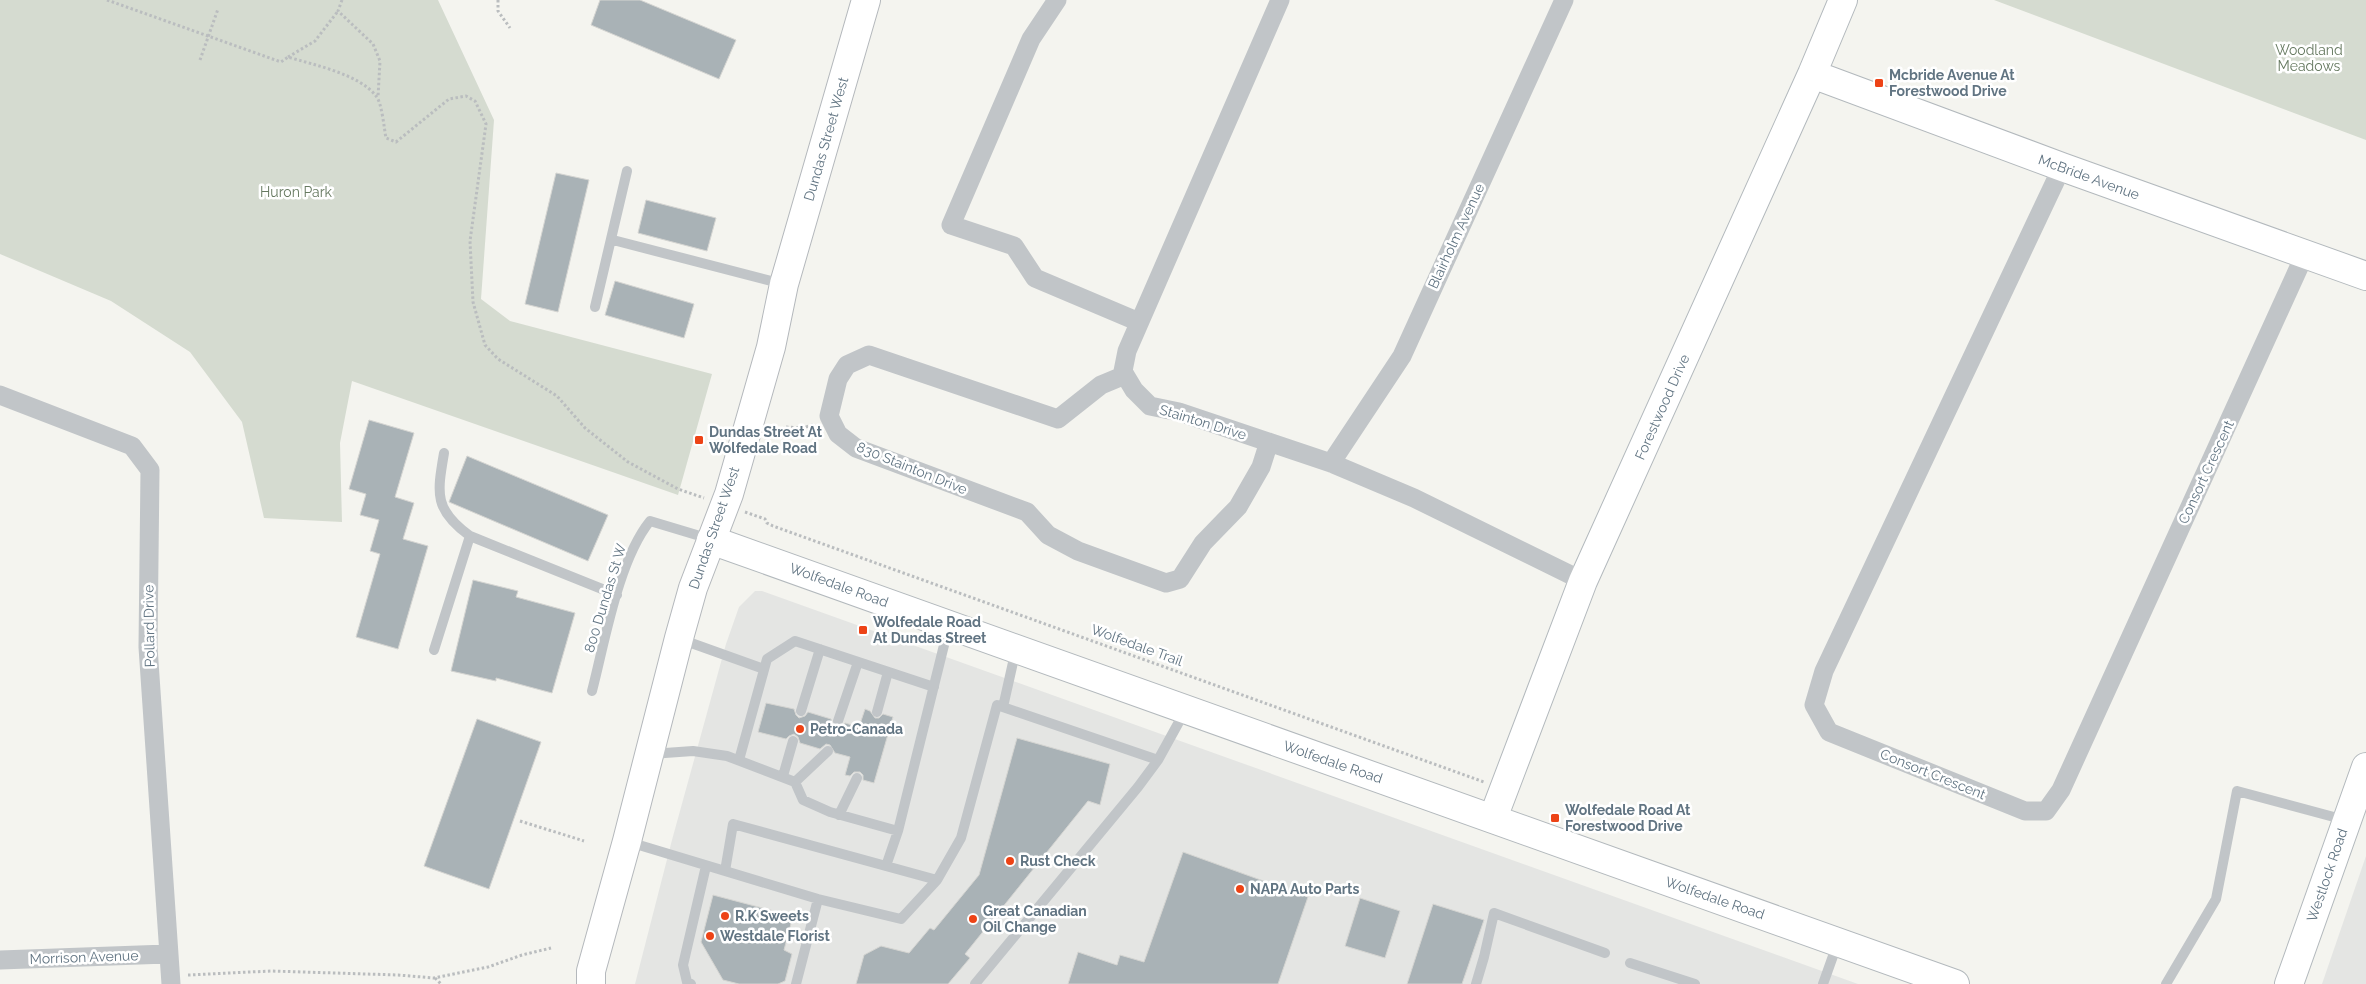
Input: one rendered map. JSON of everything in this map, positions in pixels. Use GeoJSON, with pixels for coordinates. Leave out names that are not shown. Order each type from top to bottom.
{"type":"FeatureCollection","features":[{"type":"Feature","properties":{"kind":"street","name":"Dundas Street West"},"geometry":{"type":"LineString","coordinates":[[588,980],[627,841],[648,754],[693,588],[729,494],[771,347],[784,284],[866,0]]}},
{"type":"Feature","properties":{"kind":"street"},"geometry":{"type":"LineString","coordinates":[[1057,0],[1031,39],[951,225],[1014,246],[1035,278],[1139,322]]}},
{"type":"Feature","properties":{"kind":"street"},"geometry":{"type":"LineString","coordinates":[[831,419],[829,416],[838,379],[846,365],[868,355],[1058,419],[1101,385],[1125,375],[1123,371],[1126,351],[1280,0]]}},
{"type":"Feature","properties":{"kind":"street","name":"Blairholm Avenue"},"geometry":{"type":"LineString","coordinates":[[1331,463],[1402,356],[1564,0]]}},
{"type":"Feature","properties":{"kind":"street","name":"Forestwood Drive"},"geometry":{"type":"LineString","coordinates":[[1493,818],[1583,581],[1812,74],[1843,0]]}},
{"type":"Feature","properties":{"kind":"street","name":"McBride Avenue"},"geometry":{"type":"LineString","coordinates":[[1812,74],[2062,167],[2366,276]]}},
{"type":"Feature","properties":{"kind":"street","name":"Consort Crescent"},"geometry":{"type":"LineString","coordinates":[[2062,167],[1824,672],[1814,705],[1828,732],[2025,811],[2046,811],[2061,790],[2305,254]]}},
{"type":"Feature","properties":{"kind":"street","name":"Stainton Drive"},"geometry":{"type":"LineString","coordinates":[[1125,375],[1134,390],[1150,406],[1179,412],[1331,463],[1414,498],[1583,581]]}},
{"type":"Feature","properties":{"kind":"street","name":"Pollard Drive"},"geometry":{"type":"LineString","coordinates":[[0,395],[132,446],[150,470],[148,647],[170,980]]}},
{"type":"Feature","properties":{"kind":"street","name":"830 Stainton Drive"},"geometry":{"type":"LineString","coordinates":[[831,419],[838,434],[856,448],[1027,512],[1048,535],[1078,551],[1166,583],[1180,579],[1204,543],[1238,507],[1261,468],[1269,442]]}},
{"type":"Feature","properties":{"kind":"street","name":"Wolfedale Road"},"geometry":{"type":"LineString","coordinates":[[711,540],[1017,647],[1185,710],[1493,818],[1955,984]]}},
{"type":"Feature","properties":{"kind":"street","name":"Westlock Road"},"geometry":{"type":"LineString","coordinates":[[2289,984],[2366,767]]}},
{"type":"Feature","properties":{"kind":"street","name":"Morrison Avenue"},"geometry":{"type":"LineString","coordinates":[[0,960],[168,954]]}},
{"type":"Feature","properties":{"kind":"lane"},"geometry":{"type":"LineString","coordinates":[[596,306],[613,240],[627,171]]}},
{"type":"Feature","properties":{"kind":"lane"},"geometry":{"type":"LineString","coordinates":[[613,240],[784,284]]}},
{"type":"Feature","properties":{"kind":"lane"},"geometry":{"type":"LineString","coordinates":[[444,453],[438,487],[441,507],[455,526],[470,536],[617,594]]}},
{"type":"Feature","properties":{"kind":"lane","name":"800 Dundas St W"},"geometry":{"type":"LineString","coordinates":[[592,692],[617,594],[638,536],[650,521],[711,540]]}},
{"type":"Feature","properties":{"kind":"lane"},"geometry":{"type":"LineString","coordinates":[[434,650],[470,536]]}},
{"type":"Feature","properties":{"kind":"lane"},"geometry":{"type":"LineString","coordinates":[[886,866],[898,830],[949,624]]}},
{"type":"Feature","properties":{"kind":"lane"},"geometry":{"type":"LineString","coordinates":[[679,638],[764,669]]}},
{"type":"Feature","properties":{"kind":"lane"},"geometry":{"type":"LineString","coordinates":[[739,760],[767,659],[795,641],[934,687]]}},
{"type":"Feature","properties":{"kind":"lane"},"geometry":{"type":"LineString","coordinates":[[1003,707],[1017,647]]}},
{"type":"Feature","properties":{"kind":"lane"},"geometry":{"type":"LineString","coordinates":[[801,711],[820,649]]}},
{"type":"Feature","properties":{"kind":"lane"},"geometry":{"type":"LineString","coordinates":[[838,721],[858,662]]}},
{"type":"Feature","properties":{"kind":"lane"},"geometry":{"type":"LineString","coordinates":[[877,712],[888,672]]}},
{"type":"Feature","properties":{"kind":"lane"},"geometry":{"type":"LineString","coordinates":[[627,841],[818,899],[901,919],[938,880],[961,838],[997,705],[1158,760]]}},
{"type":"Feature","properties":{"kind":"lane"},"geometry":{"type":"LineString","coordinates":[[975,984],[1158,760],[1185,710]]}},
{"type":"Feature","properties":{"kind":"lane"},"geometry":{"type":"LineString","coordinates":[[782,776],[793,741]]}},
{"type":"Feature","properties":{"kind":"lane"},"geometry":{"type":"LineString","coordinates":[[648,754],[693,751],[727,756],[795,782],[803,800],[839,815],[898,830]]}},
{"type":"Feature","properties":{"kind":"lane"},"geometry":{"type":"LineString","coordinates":[[795,782],[828,751]]}},
{"type":"Feature","properties":{"kind":"lane"},"geometry":{"type":"LineString","coordinates":[[839,815],[857,778]]}},
{"type":"Feature","properties":{"kind":"lane"},"geometry":{"type":"LineString","coordinates":[[2166,984],[2216,899],[2237,791],[2346,820]]}},
{"type":"Feature","properties":{"kind":"lane"},"geometry":{"type":"LineString","coordinates":[[725,871],[733,824],[938,880]]}},
{"type":"Feature","properties":{"kind":"lane"},"geometry":{"type":"LineString","coordinates":[[691,984],[687,982],[683,964],[706,866]]}},
{"type":"Feature","properties":{"kind":"lane"},"geometry":{"type":"LineString","coordinates":[[796,984],[818,899]]}},
{"type":"Feature","properties":{"kind":"lane"},"geometry":{"type":"LineString","coordinates":[[1476,984],[1494,913],[1605,954]]}},
{"type":"Feature","properties":{"kind":"lane"},"geometry":{"type":"LineString","coordinates":[[1823,984],[1839,942]]}},
{"type":"Feature","properties":{"kind":"lane"},"geometry":{"type":"LineString","coordinates":[[1630,962],[1695,984]]}},
{"type":"Feature","properties":{"kind":"path"},"geometry":{"type":"LineString","coordinates":[[107,0],[281,62],[315,40],[338,11],[342,0]]}},
{"type":"Feature","properties":{"kind":"path"},"geometry":{"type":"LineString","coordinates":[[498,0],[498,11],[510,28]]}},
{"type":"Feature","properties":{"kind":"path"},"geometry":{"type":"LineString","coordinates":[[200,60],[218,9]]}},
{"type":"Feature","properties":{"kind":"path"},"geometry":{"type":"LineString","coordinates":[[338,11],[373,44],[380,60],[378,97],[386,138],[396,142],[450,100],[466,96],[475,101],[486,124],[470,241],[473,302],[485,345],[498,359],[557,396],[585,428],[628,462],[685,492]]}},
{"type":"Feature","properties":{"kind":"path"},"geometry":{"type":"LineString","coordinates":[[288,57],[323,67],[360,82],[378,97]]}},
{"type":"Feature","properties":{"kind":"path"},"geometry":{"type":"LineString","coordinates":[[786,427],[803,428],[831,419]]}},
{"type":"Feature","properties":{"kind":"path","name":"Wolfedale Trail"},"geometry":{"type":"LineString","coordinates":[[765,519],[767,523],[773,526],[1503,790]]}},
{"type":"Feature","properties":{"kind":"path"},"geometry":{"type":"LineString","coordinates":[[520,822],[584,841]]}},
{"type":"Feature","properties":{"kind":"path"},"geometry":{"type":"LineString","coordinates":[[170,980],[271,971],[398,974],[434,978],[488,967],[522,954],[551,948]]}},
{"type":"Feature","properties":{"kind":"path"},"geometry":{"type":"LineString","coordinates":[[434,978],[441,984]]}},
{"type":"Feature","properties":{"kind":"shaded area"},"geometry":{"type":"Polygon","coordinates":[[[755,591],[762,591],[1858,984],[635,984],[726,644],[739,607],[755,591]]]}},
{"type":"Feature","properties":{"kind":"shaded area"},"geometry":{"type":"Polygon","coordinates":[[[2366,856],[2366,984],[2322,984],[2366,856]]]}},
{"type":"Feature","properties":{"kind":"green space","name":"Huron Park"},"geometry":{"type":"Polygon","coordinates":[[[0,0],[438,0],[494,120],[481,299],[510,321],[712,374],[678,495],[352,381],[340,443],[342,522],[264,518],[242,422],[190,352],[111,301],[0,254],[0,0]]]}},
{"type":"Feature","properties":{"kind":"green space","name":"Woodland Meadows"},"geometry":{"type":"Polygon","coordinates":[[[1994,0],[2366,0],[2366,140],[1994,0]]]}},
{"type":"Feature","properties":{"kind":"building"},"geometry":{"type":"Polygon","coordinates":[[[600,0],[640,0],[736,40],[719,79],[591,25],[600,0]]]}},
{"type":"Feature","properties":{"kind":"building"},"geometry":{"type":"Polygon","coordinates":[[[556,173],[589,180],[558,312],[525,304],[556,173]]]}},
{"type":"Feature","properties":{"kind":"building"},"geometry":{"type":"Polygon","coordinates":[[[646,200],[716,218],[707,251],[638,233],[646,200]]]}},
{"type":"Feature","properties":{"kind":"building"},"geometry":{"type":"Polygon","coordinates":[[[615,281],[694,304],[684,338],[605,315],[615,281]]]}},
{"type":"Feature","properties":{"kind":"building"},"geometry":{"type":"Polygon","coordinates":[[[369,420],[414,433],[395,497],[414,503],[403,539],[428,546],[398,649],[356,637],[380,554],[370,551],[379,520],[360,515],[366,494],[349,489],[369,420]]]}},
{"type":"Feature","properties":{"kind":"building"},"geometry":{"type":"Polygon","coordinates":[[[467,456],[608,515],[588,561],[449,502],[467,456]]]}},
{"type":"Feature","properties":{"kind":"building"},"geometry":{"type":"Polygon","coordinates":[[[473,580],[518,591],[516,597],[575,613],[552,693],[496,678],[496,681],[451,671],[473,580]]]}},
{"type":"Feature","properties":{"kind":"building"},"geometry":{"type":"Polygon","coordinates":[[[766,703],[794,709],[799,718],[805,716],[808,712],[831,719],[836,728],[845,723],[859,727],[865,709],[870,711],[875,718],[879,718],[883,714],[893,717],[874,783],[863,780],[863,775],[860,772],[854,772],[850,776],[845,775],[850,757],[835,753],[830,745],[826,744],[820,749],[800,743],[798,737],[794,734],[786,739],[758,732],[766,703]]]}},
{"type":"Feature","properties":{"kind":"building"},"geometry":{"type":"Polygon","coordinates":[[[477,719],[541,742],[489,889],[424,866],[477,719]]]}},
{"type":"Feature","properties":{"kind":"building"},"geometry":{"type":"Polygon","coordinates":[[[1017,738],[1110,764],[1100,805],[1088,801],[965,954],[970,958],[948,984],[856,984],[864,955],[881,946],[909,953],[930,928],[934,930],[979,875],[1017,738]]]}},
{"type":"Feature","properties":{"kind":"building"},"geometry":{"type":"Polygon","coordinates":[[[1183,852],[1308,897],[1278,984],[1068,984],[1078,952],[1117,965],[1120,955],[1144,962],[1183,852]]]}},
{"type":"Feature","properties":{"kind":"building"},"geometry":{"type":"Polygon","coordinates":[[[713,895],[793,916],[784,950],[792,954],[785,981],[778,984],[739,984],[723,980],[701,942],[713,895]]]}},
{"type":"Feature","properties":{"kind":"building"},"geometry":{"type":"Polygon","coordinates":[[[1360,898],[1400,911],[1385,958],[1345,946],[1360,898]]]}},
{"type":"Feature","properties":{"kind":"building"},"geometry":{"type":"Polygon","coordinates":[[[1433,904],[1484,920],[1462,984],[1407,984],[1433,904]]]}},
{"type":"Feature","properties":{"kind":"place","name":"Mcbride Avenue At Forestwood Drive"},"geometry":{"type":"Point","coordinates":[1879,83]}},
{"type":"Feature","properties":{"kind":"place","name":"Dundas Street At Wolfedale Road"},"geometry":{"type":"Point","coordinates":[699,440]}},
{"type":"Feature","properties":{"kind":"place","name":"Wolfedale Road At Dundas Street"},"geometry":{"type":"Point","coordinates":[863,630]}},
{"type":"Feature","properties":{"kind":"place","name":"Petro-Canada"},"geometry":{"type":"Point","coordinates":[800,729]}},
{"type":"Feature","properties":{"kind":"place","name":"Wolfedale Road At Forestwood Drive"},"geometry":{"type":"Point","coordinates":[1555,818]}},
{"type":"Feature","properties":{"kind":"place","name":"Rust Check"},"geometry":{"type":"Point","coordinates":[1010,861]}},
{"type":"Feature","properties":{"kind":"place","name":"NAPA Auto Parts"},"geometry":{"type":"Point","coordinates":[1240,889]}},
{"type":"Feature","properties":{"kind":"place","name":"R.K Sweets"},"geometry":{"type":"Point","coordinates":[725,916]}},
{"type":"Feature","properties":{"kind":"place","name":"Great Canadian Oil Change"},"geometry":{"type":"Point","coordinates":[973,919]}},
{"type":"Feature","properties":{"kind":"place","name":"Westdale Florist"},"geometry":{"type":"Point","coordinates":[710,936]}}]}
